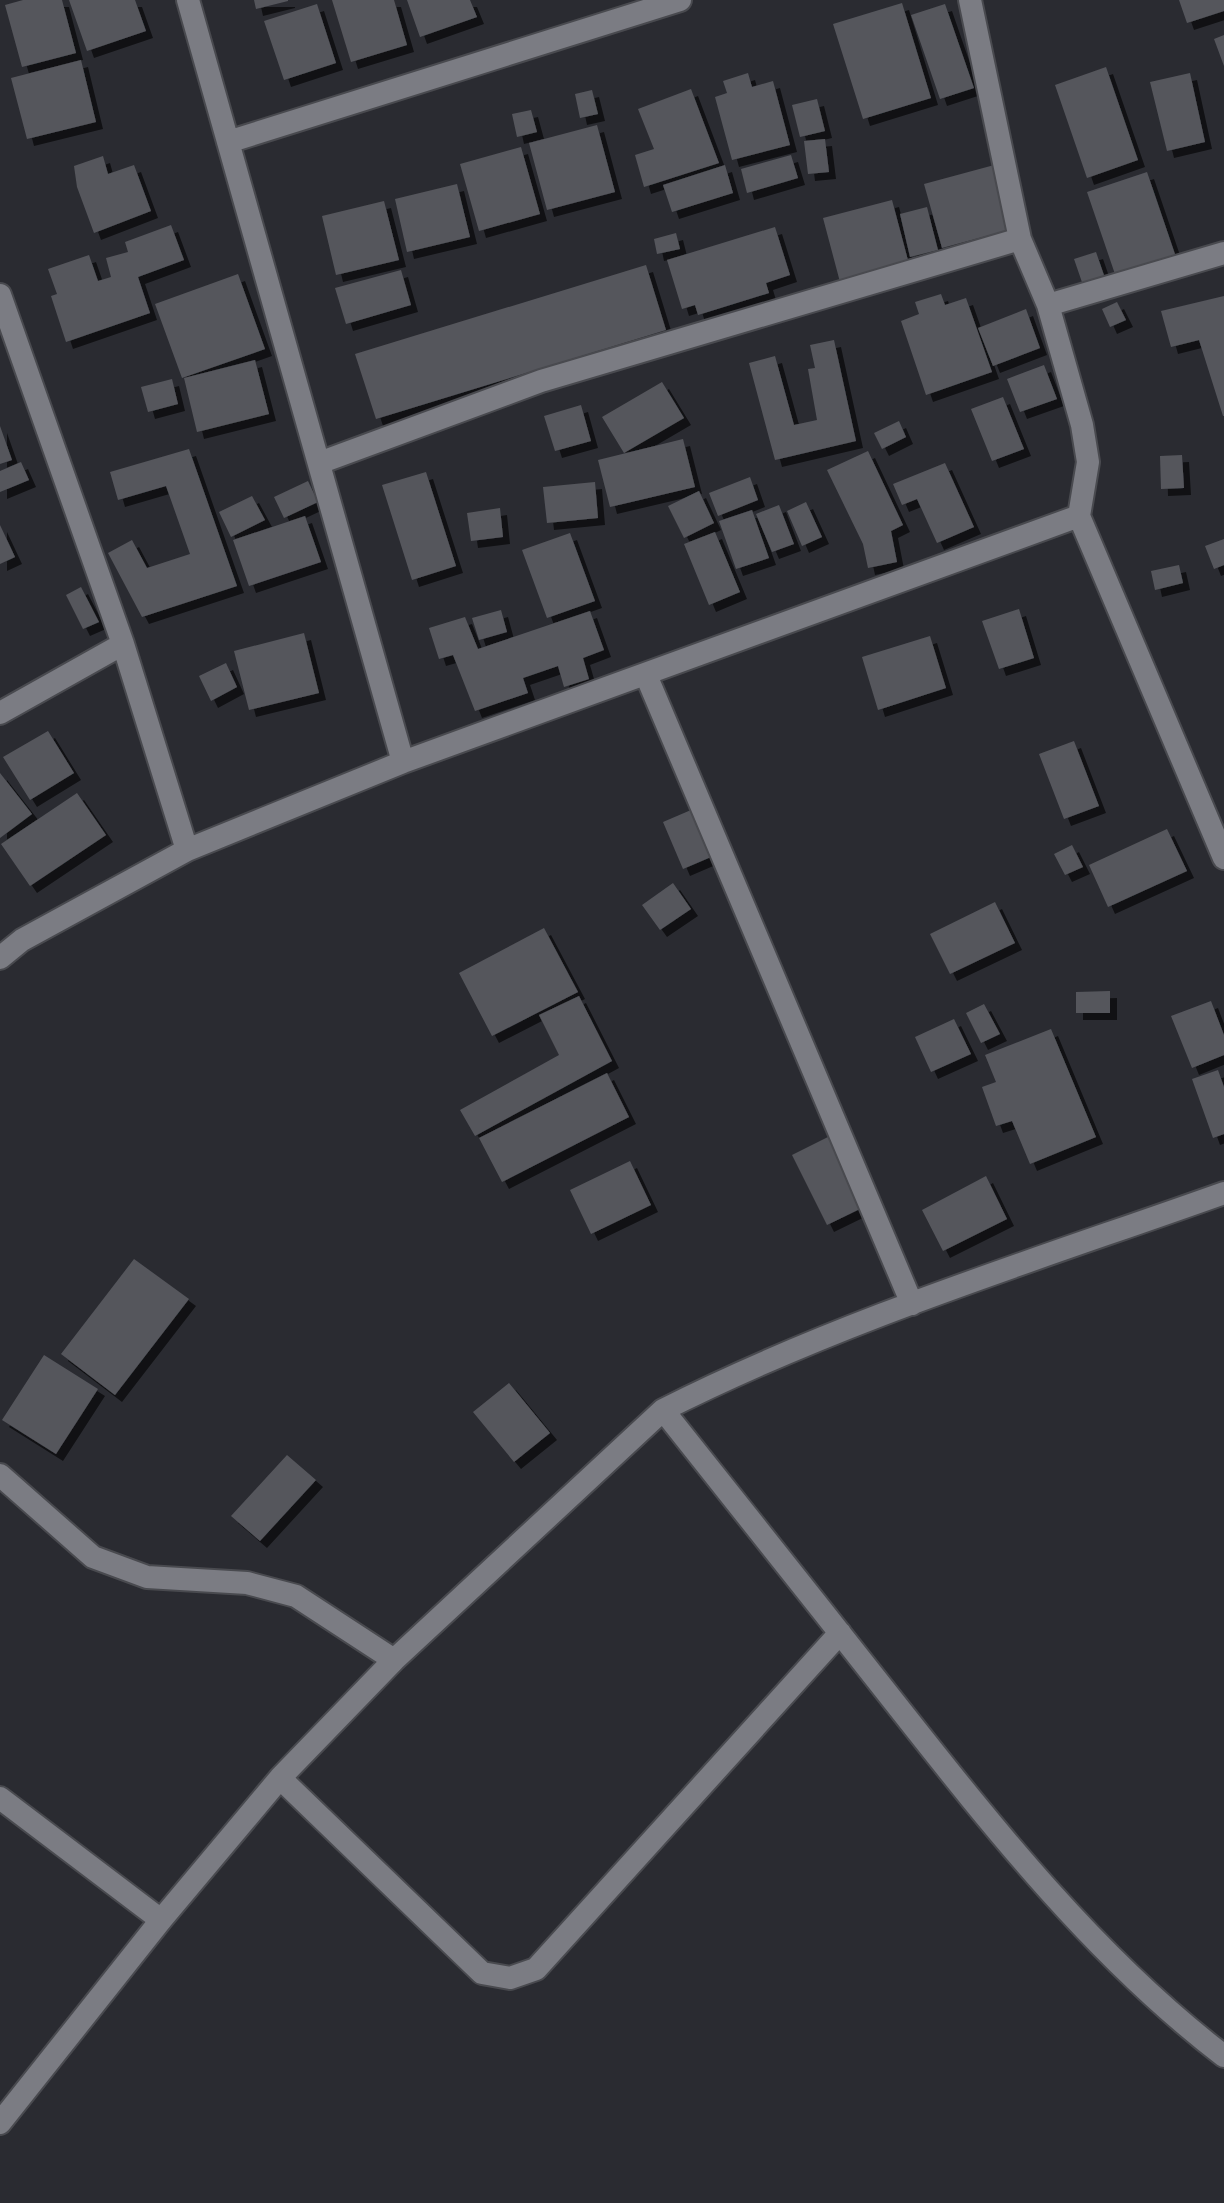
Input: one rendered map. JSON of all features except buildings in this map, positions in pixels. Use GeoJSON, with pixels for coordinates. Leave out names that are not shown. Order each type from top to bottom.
{"type":"FeatureCollection","features":[{"type":"Feature","properties":{"kind":"street"},"geometry":{"type":"LineString","coordinates":[[188,0],[403,762]]}},
{"type":"Feature","properties":{"kind":"street"},"geometry":{"type":"LineString","coordinates":[[228,142],[680,0]]}},
{"type":"Feature","properties":{"kind":"street"},"geometry":{"type":"LineString","coordinates":[[970,0],[1020,239],[1048,305],[1082,425],[1088,462],[1079,516],[1224,858]]}},
{"type":"Feature","properties":{"kind":"street"},"geometry":{"type":"LineString","coordinates":[[319,463],[555,376],[1020,239]]}},
{"type":"Feature","properties":{"kind":"street"},"geometry":{"type":"LineString","coordinates":[[1048,305],[1224,253]]}},
{"type":"Feature","properties":{"kind":"street"},"geometry":{"type":"LineString","coordinates":[[0,295],[123,644],[187,850]]}},
{"type":"Feature","properties":{"kind":"street"},"geometry":{"type":"LineString","coordinates":[[0,958],[22,940],[187,850],[403,762],[1079,516]]}},
{"type":"Feature","properties":{"kind":"street"},"geometry":{"type":"LineString","coordinates":[[0,713],[123,644]]}},
{"type":"Feature","properties":{"kind":"street"},"geometry":{"type":"LineString","coordinates":[[646,675],[912,1304]]}},
{"type":"Feature","properties":{"kind":"street"},"geometry":{"type":"LineString","coordinates":[[0,2123],[161,1920],[280,1778],[394,1660],[663,1410],[703,1389],[912,1304],[1224,1193]]}},
{"type":"Feature","properties":{"kind":"street"},"geometry":{"type":"LineString","coordinates":[[663,1410],[1079,1927],[1178,2021],[1224,2056]]}},
{"type":"Feature","properties":{"kind":"street"},"geometry":{"type":"LineString","coordinates":[[0,1475],[93,1557],[147,1577],[247,1583],[296,1596],[394,1660]]}},
{"type":"Feature","properties":{"kind":"street"},"geometry":{"type":"LineString","coordinates":[[280,1778],[482,1973],[510,1978],[536,1969],[840,1633]]}},
{"type":"Feature","properties":{"kind":"street"},"geometry":{"type":"LineString","coordinates":[[0,1798],[161,1920]]}}]}
